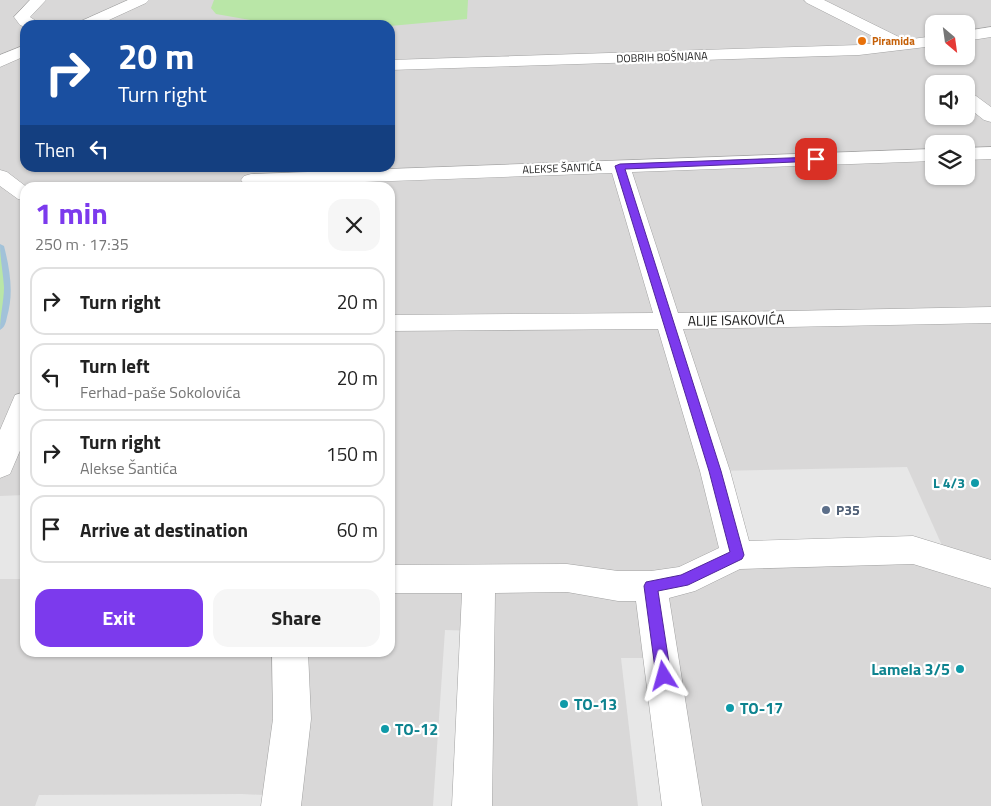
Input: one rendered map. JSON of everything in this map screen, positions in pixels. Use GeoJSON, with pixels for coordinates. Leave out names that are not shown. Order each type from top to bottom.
{"type":"FeatureCollection","features":[{"type":"Feature","properties":{"kind":"street"},"geometry":{"type":"LineString","coordinates":[[24,20],[22,17],[38,0]]}},
{"type":"Feature","properties":{"kind":"street"},"geometry":{"type":"LineString","coordinates":[[96,20],[141,0]]}},
{"type":"Feature","properties":{"kind":"street"},"geometry":{"type":"LineString","coordinates":[[812,0],[903,45]]}},
{"type":"Feature","properties":{"kind":"street"},"geometry":{"type":"LineString","coordinates":[[975,35],[991,32]]}},
{"type":"Feature","properties":{"kind":"street","name":"DOBRIH BOŠNJANA"},"geometry":{"type":"LineString","coordinates":[[395,64],[859,50],[925,42]]}},
{"type":"Feature","properties":{"kind":"street"},"geometry":{"type":"LineString","coordinates":[[0,62],[20,52]]}},
{"type":"Feature","properties":{"kind":"street"},"geometry":{"type":"LineString","coordinates":[[975,104],[991,116]]}},
{"type":"Feature","properties":{"kind":"street"},"geometry":{"type":"LineString","coordinates":[[975,154],[991,153]]}},
{"type":"Feature","properties":{"kind":"street","name":"ALEKSE ŠANTIĆA"},"geometry":{"type":"LineString","coordinates":[[251,178],[925,155]]}},
{"type":"Feature","properties":{"kind":"street"},"geometry":{"type":"LineString","coordinates":[[620,166],[715,471],[737,555]]}},
{"type":"Feature","properties":{"kind":"street"},"geometry":{"type":"LineString","coordinates":[[0,176],[20,191]]}},
{"type":"Feature","properties":{"kind":"street","name":"ALIJE ISAKOVIĆA"},"geometry":{"type":"LineString","coordinates":[[395,323],[668,321],[991,315]]}},
{"type":"Feature","properties":{"kind":"street"},"geometry":{"type":"LineString","coordinates":[[0,466],[20,415]]}},
{"type":"Feature","properties":{"kind":"street"},"geometry":{"type":"LineString","coordinates":[[395,579],[567,578],[618,586],[650,586],[683,581],[737,555],[913,550],[991,574]]}},
{"type":"Feature","properties":{"kind":"street"},"geometry":{"type":"LineString","coordinates":[[472,806],[479,579]]}},
{"type":"Feature","properties":{"kind":"street"},"geometry":{"type":"LineString","coordinates":[[650,586],[682,806]]}},
{"type":"Feature","properties":{"kind":"street"},"geometry":{"type":"LineString","coordinates":[[281,806],[292,720],[290,657]]}},
{"type":"Feature","properties":{"kind":"shaded area"},"geometry":{"type":"Polygon","coordinates":[[[0,0],[991,0],[991,806],[0,806],[0,0]]]}},
{"type":"Feature","properties":{"kind":"shaded area","name":"P35"},"geometry":{"type":"Polygon","coordinates":[[[907,467],[944,550],[737,555],[715,471],[907,467]]]}},
{"type":"Feature","properties":{"kind":"shaded area"},"geometry":{"type":"Polygon","coordinates":[[[20,495],[20,579],[0,579],[0,496],[20,495]]]}},
{"type":"Feature","properties":{"kind":"shaded area"},"geometry":{"type":"Polygon","coordinates":[[[445,630],[476,631],[472,806],[433,806],[445,630]]]}},
{"type":"Feature","properties":{"kind":"shaded area"},"geometry":{"type":"Polygon","coordinates":[[[621,658],[661,658],[682,806],[638,806],[621,658]]]}},
{"type":"Feature","properties":{"kind":"shaded area"},"geometry":{"type":"Polygon","coordinates":[[[242,794],[283,796],[281,806],[35,806],[39,795],[242,794]]]}},
{"type":"Feature","properties":{"kind":"green space"},"geometry":{"type":"Polygon","coordinates":[[[214,0],[468,0],[467,19],[395,26],[395,20],[250,20],[216,14],[211,8],[214,0]]]}},
{"type":"Feature","properties":{"kind":"green space"},"geometry":{"type":"Polygon","coordinates":[[[0,247],[8,287],[4,316],[0,327],[0,247]]]}},
{"type":"Feature","properties":{"kind":"waterway"},"geometry":{"type":"LineString","coordinates":[[0,246],[8,287],[6,306],[0,327]]}},
{"type":"Feature","properties":{"kind":"place","name":"Piramida"},"geometry":{"type":"Point","coordinates":[862,41]}},
{"type":"Feature","properties":{"kind":"place","name":"L 4/3"},"geometry":{"type":"Point","coordinates":[975,483]}},
{"type":"Feature","properties":{"kind":"place","name":"P35"},"geometry":{"type":"Point","coordinates":[826,510]}},
{"type":"Feature","properties":{"kind":"place","name":"Lamela 3/5"},"geometry":{"type":"Point","coordinates":[960,669]}},
{"type":"Feature","properties":{"kind":"place","name":"TO-13"},"geometry":{"type":"Point","coordinates":[564,704]}},
{"type":"Feature","properties":{"kind":"place","name":"TO-17"},"geometry":{"type":"Point","coordinates":[730,708]}},
{"type":"Feature","properties":{"kind":"place","name":"TO-12"},"geometry":{"type":"Point","coordinates":[385,729]}},
{"type":"Feature","properties":{"kind":"route"},"geometry":{"type":"LineString","coordinates":[[664,676],[650,586],[683,581],[737,555],[715,471],[620,166],[816,159]]}}]}
